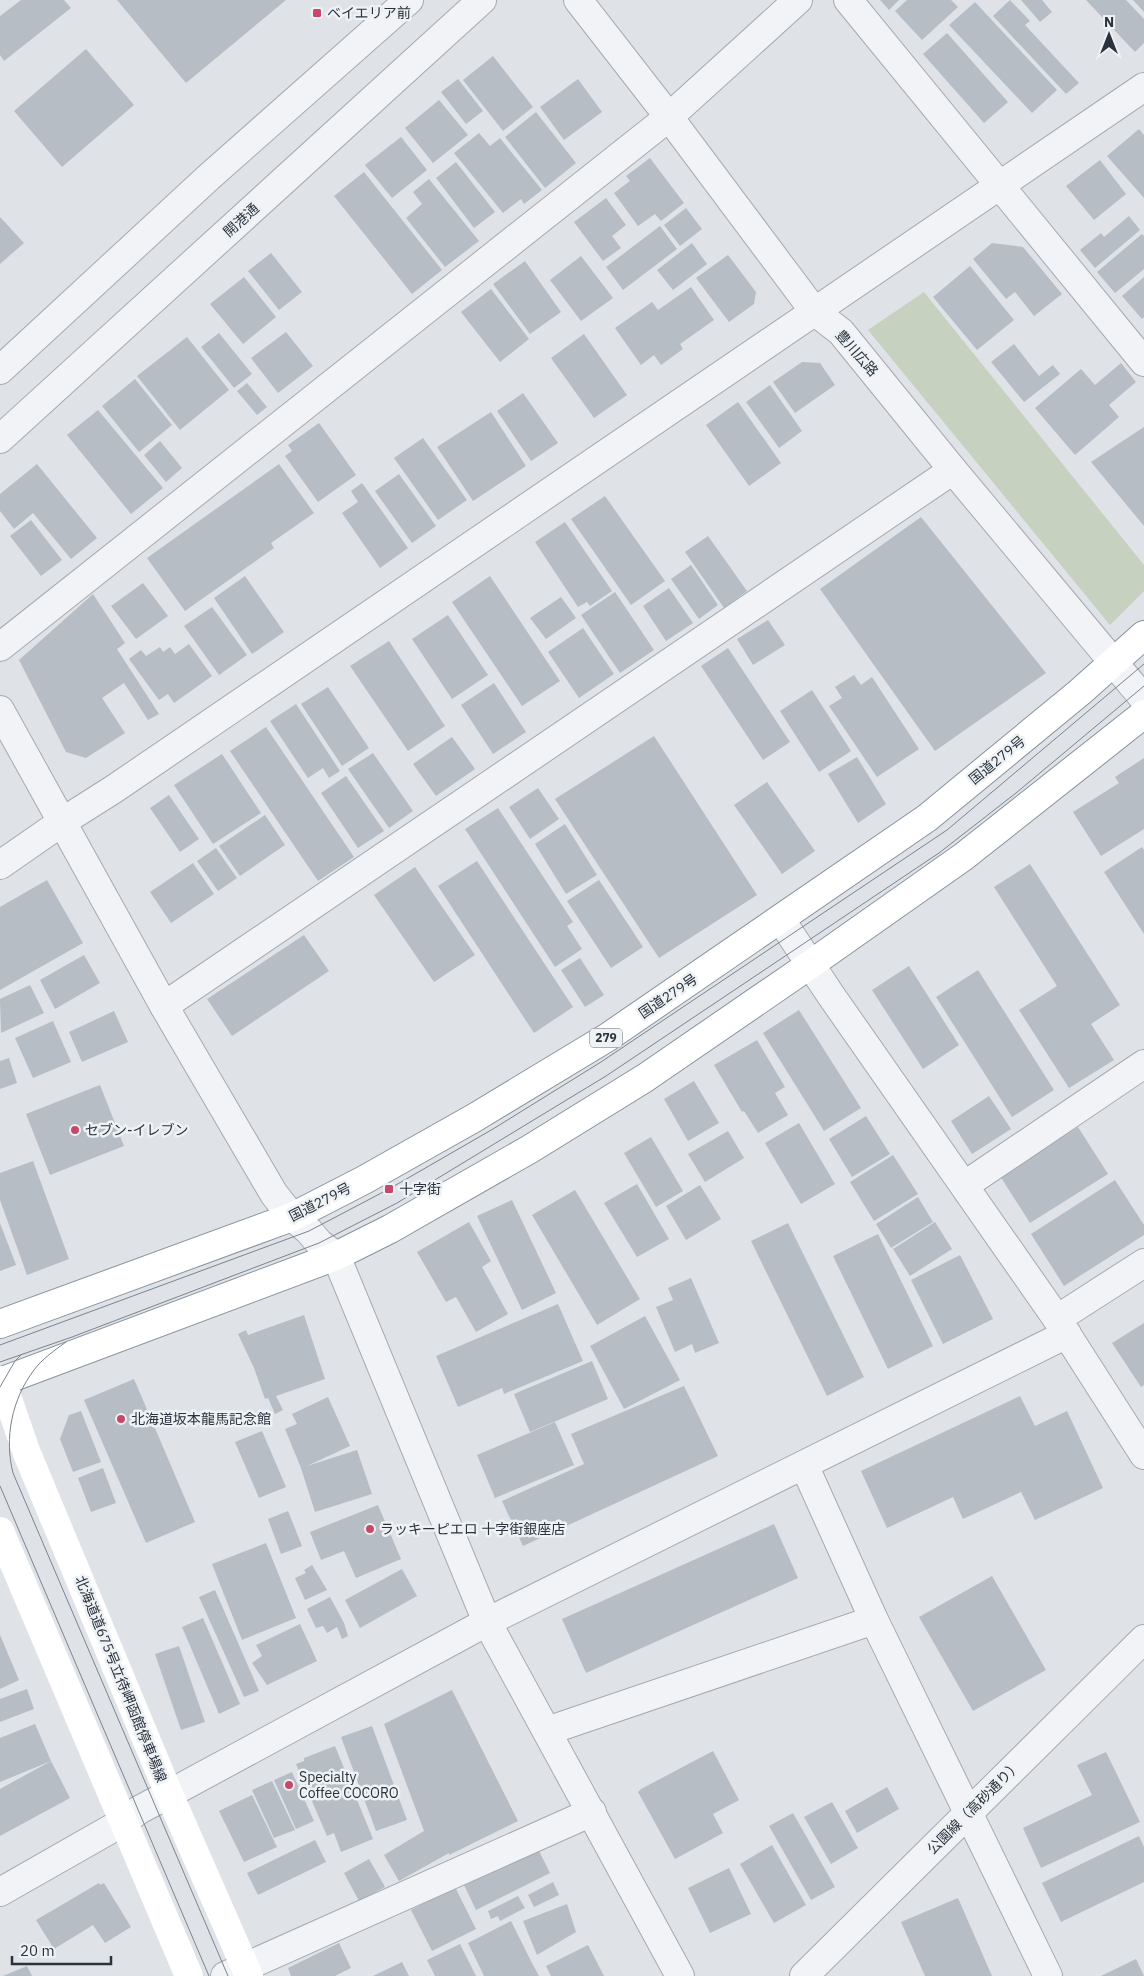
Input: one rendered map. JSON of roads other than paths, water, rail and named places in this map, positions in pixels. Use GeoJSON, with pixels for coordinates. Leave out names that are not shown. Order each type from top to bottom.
{"type":"FeatureCollection","features":[{"type":"Feature","properties":{"kind":"main road","name":"国道279号"},"geometry":{"type":"LineString","coordinates":[[0,1324],[292,1217],[364,1180],[474,1118],[608,1037],[927,818],[1080,692],[1144,636]]}},
{"type":"Feature","properties":{"kind":"main road"},"geometry":{"type":"LineString","coordinates":[[1,1381],[336,1256],[390,1229],[530,1149],[645,1078],[811,964],[962,857],[1144,714]]}},
{"type":"Feature","properties":{"kind":"main road","name":"北海道道675号立待岬函館停車場線"},"geometry":{"type":"LineString","coordinates":[[1,1381],[26,1451],[240,1973]]}},
{"type":"Feature","properties":{"kind":"main road"},"geometry":{"type":"LineString","coordinates":[[0,1531],[189,1976]]}},
{"type":"Feature","properties":{"kind":"street"},"geometry":{"type":"LineString","coordinates":[[0,370],[210,176],[409,0]]}},
{"type":"Feature","properties":{"kind":"street","name":"開港通"},"geometry":{"type":"LineString","coordinates":[[0,440],[482,0]]}},
{"type":"Feature","properties":{"kind":"street","name":"豊川広路"},"geometry":{"type":"LineString","coordinates":[[578,0],[669,117],[814,311],[841,332],[1144,700]]}},
{"type":"Feature","properties":{"kind":"street"},"geometry":{"type":"LineString","coordinates":[[0,647],[669,117],[798,0]]}},
{"type":"Feature","properties":{"kind":"street"},"geometry":{"type":"LineString","coordinates":[[848,0],[1144,362]]}},
{"type":"Feature","properties":{"kind":"street"},"geometry":{"type":"LineString","coordinates":[[0,865],[1144,87]]}},
{"type":"Feature","properties":{"kind":"street"},"geometry":{"type":"LineString","coordinates":[[164,1006],[953,470]]}},
{"type":"Feature","properties":{"kind":"street"},"geometry":{"type":"LineString","coordinates":[[0,710],[164,1006],[274,1194],[292,1217],[309,1231],[319,1243],[336,1256],[487,1622],[680,1976]]}},
{"type":"Feature","properties":{"kind":"street"},"geometry":{"type":"LineString","coordinates":[[781,920],[1062,1326],[1144,1455]]}},
{"type":"Feature","properties":{"kind":"street"},"geometry":{"type":"LineString","coordinates":[[965,1185],[1144,1064]]}},
{"type":"Feature","properties":{"kind":"street"},"geometry":{"type":"LineString","coordinates":[[0,1892],[123,1822],[139,1810],[487,1622],[804,1465],[1062,1326],[1144,1263]]}},
{"type":"Feature","properties":{"kind":"street"},"geometry":{"type":"LineString","coordinates":[[804,1465],[874,1620],[1048,1976]]}},
{"type":"Feature","properties":{"kind":"street"},"geometry":{"type":"LineString","coordinates":[[547,1731],[874,1620]]}},
{"type":"Feature","properties":{"kind":"street","name":"公園線（高砂通り）"},"geometry":{"type":"LineString","coordinates":[[804,1976],[1144,1639]]}},
{"type":"Feature","properties":{"kind":"street"},"geometry":{"type":"LineString","coordinates":[[240,1973],[592,1812]]}},
{"type":"Feature","properties":{"kind":"tram line"},"geometry":{"type":"LineString","coordinates":[[0,1345],[309,1231],[389,1189],[493,1129],[601,1062],[947,830],[1144,664]]}},
{"type":"Feature","properties":{"kind":"tram line"},"geometry":{"type":"LineString","coordinates":[[0,1362],[72,1337],[319,1243],[397,1203],[606,1076],[939,853],[1016,793],[1144,686]]}},
{"type":"Feature","properties":{"kind":"tram line"},"geometry":{"type":"LineString","coordinates":[[66,1342],[37,1366],[20,1393],[15,1406],[10,1433],[10,1460],[13,1473],[228,1976]]}},
{"type":"Feature","properties":{"kind":"tram line"},"geometry":{"type":"LineString","coordinates":[[0,1387],[15,1361],[22,1354]]}},
{"type":"Feature","properties":{"kind":"tram line"},"geometry":{"type":"LineString","coordinates":[[0,1486],[209,1976]]}},
{"type":"Feature","properties":{"kind":"place","name":"ベイエリア前"},"geometry":{"type":"Point","coordinates":[317,13]}},
{"type":"Feature","properties":{"kind":"place","name":"セブン-イレブン"},"geometry":{"type":"Point","coordinates":[75,1130]}},
{"type":"Feature","properties":{"kind":"place","name":"十字街"},"geometry":{"type":"Point","coordinates":[389,1189]}},
{"type":"Feature","properties":{"kind":"place","name":"北海道坂本龍馬記念館"},"geometry":{"type":"Point","coordinates":[121,1419]}},
{"type":"Feature","properties":{"kind":"place","name":"ラッキーピエロ 十字街銀座店"},"geometry":{"type":"Point","coordinates":[370,1529]}},
{"type":"Feature","properties":{"kind":"place","name":"Specialty Coffee COCORO"},"geometry":{"type":"Point","coordinates":[289,1785]}}]}
